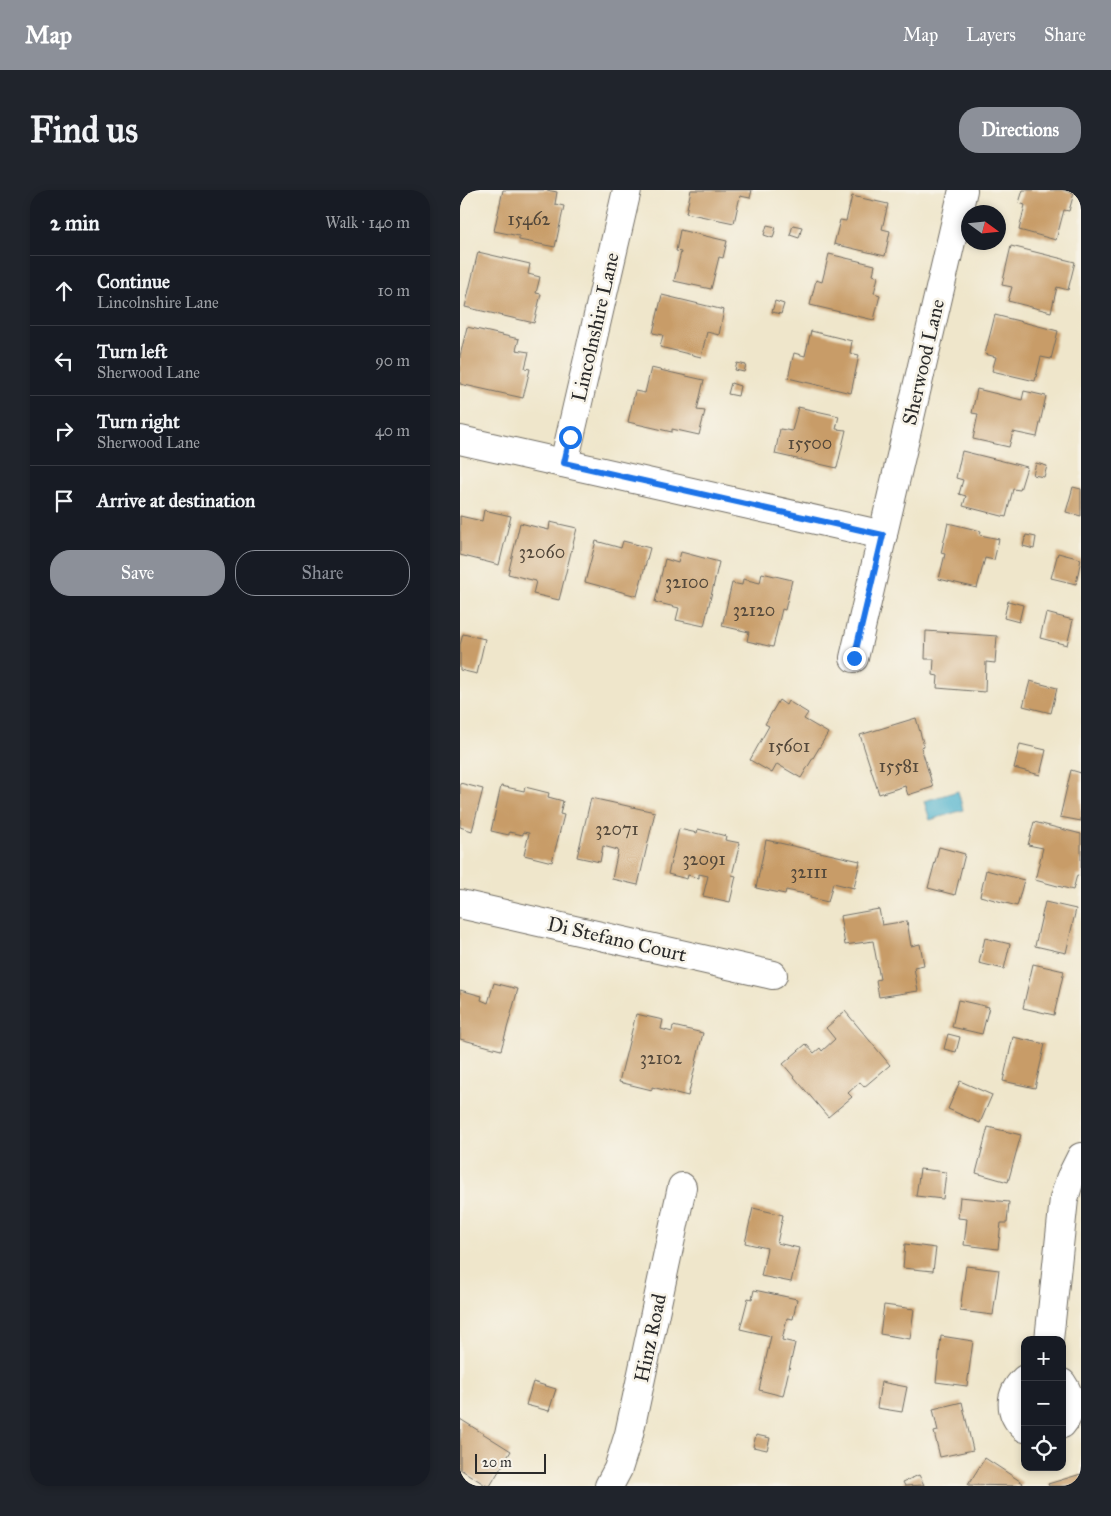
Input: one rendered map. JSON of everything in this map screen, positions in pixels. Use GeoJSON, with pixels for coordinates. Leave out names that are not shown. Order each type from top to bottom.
{"type":"FeatureCollection","features":[{"type":"Feature","properties":{"kind":"street","name":"Lincolnshire Lane"},"geometry":{"type":"LineString","coordinates":[[564,463],[627,190]]}},
{"type":"Feature","properties":{"kind":"street","name":"Sherwood Lane"},"geometry":{"type":"LineString","coordinates":[[854,658],[963,190]]}},
{"type":"Feature","properties":{"kind":"street"},"geometry":{"type":"LineString","coordinates":[[460,440],[883,535]]}},
{"type":"Feature","properties":{"kind":"street","name":"Di Stefano Court"},"geometry":{"type":"LineString","coordinates":[[460,904],[773,975]]}},
{"type":"Feature","properties":{"kind":"street"},"geometry":{"type":"LineString","coordinates":[[1049,1336],[1064,1199],[1070,1179],[1081,1156]]}},
{"type":"Feature","properties":{"kind":"street","name":"Hinz Road"},"geometry":{"type":"LineString","coordinates":[[610,1486],[618,1470],[629,1434],[682,1187]]}},
{"type":"Feature","properties":{"kind":"street"},"geometry":{"type":"LineString","coordinates":[[1023,1426],[1013,1413],[1012,1403],[1018,1386],[1024,1381]]}},
{"type":"Feature","properties":{"kind":"street"},"geometry":{"type":"LineString","coordinates":[[1066,1389],[1070,1402],[1069,1412],[1066,1417]]}},
{"type":"Feature","properties":{"kind":"water"},"geometry":{"type":"Polygon","coordinates":[[[958,791],[963,810],[930,820],[924,801],[958,791]]]}},
{"type":"Feature","properties":{"kind":"building"},"geometry":{"type":"Polygon","coordinates":[[[503,190],[547,190],[557,192],[555,204],[564,206],[555,247],[519,240],[519,236],[494,231],[503,190]]]}},
{"type":"Feature","properties":{"kind":"building"},"geometry":{"type":"Polygon","coordinates":[[[691,190],[752,190],[750,198],[740,196],[734,223],[686,213],[691,190]]]}},
{"type":"Feature","properties":{"kind":"building"},"geometry":{"type":"Polygon","coordinates":[[[1023,190],[1063,190],[1074,193],[1069,211],[1064,210],[1056,240],[1019,230],[1025,205],[1019,203],[1023,190]]]}},
{"type":"Feature","properties":{"kind":"building"},"geometry":{"type":"Polygon","coordinates":[[[852,196],[888,204],[882,229],[890,231],[885,256],[834,244],[840,220],[846,221],[852,196]]]}},
{"type":"Feature","properties":{"kind":"building"},"geometry":{"type":"Polygon","coordinates":[[[767,225],[776,227],[773,238],[764,235],[767,225]]]}},
{"type":"Feature","properties":{"kind":"building"},"geometry":{"type":"Polygon","coordinates":[[[793,225],[802,227],[799,238],[790,235],[793,225]]]}},
{"type":"Feature","properties":{"kind":"building"},"geometry":{"type":"Polygon","coordinates":[[[680,230],[727,241],[723,258],[719,257],[711,289],[674,281],[681,252],[676,251],[680,230]]]}},
{"type":"Feature","properties":{"kind":"building"},"geometry":{"type":"Polygon","coordinates":[[[1011,246],[1075,262],[1068,290],[1057,287],[1051,312],[1008,301],[1012,287],[1002,285],[1011,246]]]}},
{"type":"Feature","properties":{"kind":"building"},"geometry":{"type":"Polygon","coordinates":[[[478,252],[530,264],[528,274],[540,277],[536,293],[541,294],[534,323],[465,307],[478,252]]]}},
{"type":"Feature","properties":{"kind":"building"},"geometry":{"type":"Polygon","coordinates":[[[829,254],[875,265],[873,275],[878,277],[874,293],[880,295],[874,320],[810,305],[816,280],[822,282],[829,254]]]}},
{"type":"Feature","properties":{"kind":"building"},"geometry":{"type":"Polygon","coordinates":[[[662,295],[724,310],[719,335],[707,332],[701,357],[660,347],[663,335],[653,333],[662,295]]]}},
{"type":"Feature","properties":{"kind":"building"},"geometry":{"type":"Polygon","coordinates":[[[775,301],[784,304],[781,314],[772,312],[775,301]]]}},
{"type":"Feature","properties":{"kind":"building"},"geometry":{"type":"Polygon","coordinates":[[[995,315],[1058,331],[1051,359],[1041,357],[1035,381],[992,371],[996,357],[985,354],[995,315]]]}},
{"type":"Feature","properties":{"kind":"building"},"geometry":{"type":"Polygon","coordinates":[[[467,327],[519,339],[516,350],[529,352],[525,368],[530,369],[523,398],[460,384],[460,356],[467,327]]]}},
{"type":"Feature","properties":{"kind":"building"},"geometry":{"type":"Polygon","coordinates":[[[811,331],[852,341],[850,353],[859,355],[851,393],[788,378],[794,353],[805,356],[811,331]]]}},
{"type":"Feature","properties":{"kind":"building"},"geometry":{"type":"Polygon","coordinates":[[[737,363],[746,365],[744,372],[735,370],[737,363]]]}},
{"type":"Feature","properties":{"kind":"building"},"geometry":{"type":"Polygon","coordinates":[[[651,368],[704,380],[697,410],[705,411],[699,435],[672,429],[672,432],[628,422],[635,391],[645,393],[651,368]]]}},
{"type":"Feature","properties":{"kind":"building"},"geometry":{"type":"Polygon","coordinates":[[[731,383],[740,386],[738,396],[728,394],[731,383]]]}},
{"type":"Feature","properties":{"kind":"building"},"geometry":{"type":"Polygon","coordinates":[[[977,389],[1022,400],[1024,391],[1046,396],[1037,437],[1013,432],[1009,447],[973,439],[978,414],[972,413],[977,389]]]}},
{"type":"Feature","properties":{"kind":"building"},"geometry":{"type":"Polygon","coordinates":[[[798,407],[839,416],[836,429],[846,430],[837,468],[775,454],[780,429],[792,431],[798,407]]]}},
{"type":"Feature","properties":{"kind":"building"},"geometry":{"type":"Polygon","coordinates":[[[962,451],[1027,467],[1020,490],[1013,489],[1006,517],[963,506],[966,496],[959,494],[963,480],[956,478],[962,451]]]}},
{"type":"Feature","properties":{"kind":"building"},"geometry":{"type":"Polygon","coordinates":[[[1036,463],[1047,466],[1044,477],[1033,475],[1036,463]]]}},
{"type":"Feature","properties":{"kind":"building"},"geometry":{"type":"Polygon","coordinates":[[[1073,487],[1081,489],[1081,516],[1066,512],[1073,487]]]}},
{"type":"Feature","properties":{"kind":"building"},"geometry":{"type":"Polygon","coordinates":[[[484,510],[511,516],[499,565],[460,555],[460,516],[482,521],[484,510]]]}},
{"type":"Feature","properties":{"kind":"building"},"geometry":{"type":"Polygon","coordinates":[[[550,522],[577,528],[559,600],[533,594],[536,581],[508,574],[520,523],[549,530],[550,522]]]}},
{"type":"Feature","properties":{"kind":"building"},"geometry":{"type":"Polygon","coordinates":[[[948,523],[981,531],[980,535],[999,539],[994,560],[985,558],[977,588],[939,579],[945,554],[941,553],[948,523]]]}},
{"type":"Feature","properties":{"kind":"building"},"geometry":{"type":"Polygon","coordinates":[[[1026,535],[1036,537],[1034,549],[1023,546],[1026,535]]]}},
{"type":"Feature","properties":{"kind":"building"},"geometry":{"type":"Polygon","coordinates":[[[596,541],[621,548],[623,541],[650,548],[637,596],[585,582],[596,541]]]}},
{"type":"Feature","properties":{"kind":"building"},"geometry":{"type":"Polygon","coordinates":[[[681,552],[719,562],[704,626],[676,620],[679,608],[655,602],[665,559],[678,563],[681,552]]]}},
{"type":"Feature","properties":{"kind":"building"},"geometry":{"type":"Polygon","coordinates":[[[1058,553],[1081,559],[1076,584],[1051,578],[1058,553]]]}},
{"type":"Feature","properties":{"kind":"building"},"geometry":{"type":"Polygon","coordinates":[[[762,573],[792,580],[785,610],[782,609],[773,647],[747,641],[749,632],[722,626],[732,583],[742,585],[743,579],[760,583],[762,573]]]}},
{"type":"Feature","properties":{"kind":"building"},"geometry":{"type":"Polygon","coordinates":[[[1008,601],[1023,605],[1019,622],[1004,618],[1008,601]]]}},
{"type":"Feature","properties":{"kind":"building"},"geometry":{"type":"Polygon","coordinates":[[[1046,613],[1073,620],[1067,645],[1040,638],[1046,613]]]}},
{"type":"Feature","properties":{"kind":"building"},"geometry":{"type":"Polygon","coordinates":[[[926,631],[997,636],[995,663],[986,662],[985,692],[937,688],[938,676],[933,675],[934,659],[925,659],[926,631]]]}},
{"type":"Feature","properties":{"kind":"building"},"geometry":{"type":"Polygon","coordinates":[[[463,634],[485,639],[477,674],[460,670],[460,645],[463,634]]]}},
{"type":"Feature","properties":{"kind":"building"},"geometry":{"type":"Polygon","coordinates":[[[1030,681],[1057,688],[1051,713],[1023,706],[1030,681]]]}},
{"type":"Feature","properties":{"kind":"building"},"geometry":{"type":"Polygon","coordinates":[[[779,700],[786,705],[788,701],[808,713],[804,719],[828,733],[801,778],[777,764],[772,773],[750,760],[769,726],[765,724],[779,700]]]}},
{"type":"Feature","properties":{"kind":"building"},"geometry":{"type":"Polygon","coordinates":[[[916,718],[924,746],[921,747],[933,787],[908,795],[905,786],[879,794],[860,735],[916,718]]]}},
{"type":"Feature","properties":{"kind":"building"},"geometry":{"type":"Polygon","coordinates":[[[1020,744],[1046,750],[1040,775],[1014,768],[1020,744]]]}},
{"type":"Feature","properties":{"kind":"building"},"geometry":{"type":"Polygon","coordinates":[[[1071,770],[1081,773],[1081,821],[1060,817],[1071,770]]]}},
{"type":"Feature","properties":{"kind":"building"},"geometry":{"type":"Polygon","coordinates":[[[460,783],[483,789],[472,831],[460,827],[460,783]]]}},
{"type":"Feature","properties":{"kind":"building"},"geometry":{"type":"Polygon","coordinates":[[[501,786],[524,791],[525,787],[549,793],[548,797],[563,801],[560,814],[564,815],[552,862],[524,855],[529,833],[523,832],[523,835],[509,832],[509,835],[491,831],[501,786]]]}},
{"type":"Feature","properties":{"kind":"building"},"geometry":{"type":"Polygon","coordinates":[[[591,798],[655,812],[638,885],[612,879],[618,850],[603,846],[600,862],[577,857],[591,798]]]}},
{"type":"Feature","properties":{"kind":"building"},"geometry":{"type":"Polygon","coordinates":[[[1034,822],[1081,834],[1081,876],[1077,875],[1073,890],[1035,880],[1043,848],[1028,845],[1034,822]]]}},
{"type":"Feature","properties":{"kind":"building"},"geometry":{"type":"Polygon","coordinates":[[[679,829],[697,833],[698,829],[726,836],[725,840],[740,843],[732,875],[736,876],[730,902],[703,896],[708,876],[699,874],[699,878],[688,875],[687,879],[668,874],[679,829]]]}},
{"type":"Feature","properties":{"kind":"building"},"geometry":{"type":"Polygon","coordinates":[[[766,840],[860,861],[854,888],[833,883],[828,902],[810,898],[810,895],[786,890],[785,894],[756,888],[766,840]]]}},
{"type":"Feature","properties":{"kind":"building"},"geometry":{"type":"Polygon","coordinates":[[[939,847],[965,854],[955,895],[928,888],[939,847]]]}},
{"type":"Feature","properties":{"kind":"building"},"geometry":{"type":"Polygon","coordinates":[[[986,870],[1024,880],[1017,906],[980,896],[986,870]]]}},
{"type":"Feature","properties":{"kind":"building"},"geometry":{"type":"Polygon","coordinates":[[[1045,902],[1076,909],[1066,953],[1035,946],[1045,902]]]}},
{"type":"Feature","properties":{"kind":"building"},"geometry":{"type":"Polygon","coordinates":[[[879,909],[882,925],[907,921],[911,946],[920,944],[924,965],[914,967],[918,991],[879,997],[876,980],[880,979],[873,941],[845,945],[840,916],[879,909]]]}},
{"type":"Feature","properties":{"kind":"building"},"geometry":{"type":"Polygon","coordinates":[[[985,938],[1010,944],[1004,969],[979,963],[985,938]]]}},
{"type":"Feature","properties":{"kind":"building"},"geometry":{"type":"Polygon","coordinates":[[[1033,964],[1064,971],[1054,1015],[1023,1008],[1033,964]]]}},
{"type":"Feature","properties":{"kind":"building"},"geometry":{"type":"Polygon","coordinates":[[[494,983],[518,989],[501,1050],[460,1039],[460,990],[482,996],[481,1000],[488,1003],[494,983]]]}},
{"type":"Feature","properties":{"kind":"building"},"geometry":{"type":"Polygon","coordinates":[[[958,1000],[989,1007],[982,1034],[952,1027],[958,1000]]]}},
{"type":"Feature","properties":{"kind":"building"},"geometry":{"type":"Polygon","coordinates":[[[845,1011],[890,1065],[864,1087],[860,1082],[848,1093],[852,1097],[828,1117],[783,1064],[806,1044],[814,1053],[820,1048],[822,1051],[835,1039],[826,1028],[845,1011]]]}},
{"type":"Feature","properties":{"kind":"building"},"geometry":{"type":"Polygon","coordinates":[[[636,1014],[663,1020],[661,1029],[672,1032],[673,1026],[703,1033],[688,1096],[652,1087],[652,1090],[619,1082],[636,1014]]]}},
{"type":"Feature","properties":{"kind":"building"},"geometry":{"type":"Polygon","coordinates":[[[948,1034],[960,1037],[956,1052],[944,1049],[948,1034]]]}},
{"type":"Feature","properties":{"kind":"building"},"geometry":{"type":"Polygon","coordinates":[[[1013,1037],[1045,1044],[1035,1088],[1003,1081],[1013,1037]]]}},
{"type":"Feature","properties":{"kind":"building"},"geometry":{"type":"Polygon","coordinates":[[[960,1081],[992,1095],[980,1123],[948,1109],[960,1081]]]}},
{"type":"Feature","properties":{"kind":"building"},"geometry":{"type":"Polygon","coordinates":[[[988,1127],[1021,1135],[1008,1182],[976,1173],[988,1127]]]}},
{"type":"Feature","properties":{"kind":"building"},"geometry":{"type":"Polygon","coordinates":[[[920,1169],[946,1172],[943,1199],[916,1196],[920,1169]]]}},
{"type":"Feature","properties":{"kind":"building"},"geometry":{"type":"Polygon","coordinates":[[[960,1197],[1009,1202],[1007,1223],[1001,1223],[998,1249],[964,1245],[967,1219],[958,1218],[960,1197]]]}},
{"type":"Feature","properties":{"kind":"building"},"geometry":{"type":"Polygon","coordinates":[[[753,1208],[783,1215],[777,1243],[799,1248],[791,1282],[761,1276],[767,1248],[745,1243],[753,1208]]]}},
{"type":"Feature","properties":{"kind":"building"},"geometry":{"type":"Polygon","coordinates":[[[905,1244],[936,1248],[933,1271],[903,1268],[905,1244]]]}},
{"type":"Feature","properties":{"kind":"building"},"geometry":{"type":"Polygon","coordinates":[[[966,1266],[999,1270],[993,1315],[960,1311],[966,1266]]]}},
{"type":"Feature","properties":{"kind":"building"},"geometry":{"type":"Polygon","coordinates":[[[754,1290],[797,1299],[793,1319],[787,1318],[782,1340],[795,1343],[783,1396],[759,1390],[771,1336],[740,1329],[748,1298],[752,1299],[754,1290]]]}},
{"type":"Feature","properties":{"kind":"building"},"geometry":{"type":"Polygon","coordinates":[[[884,1305],[914,1309],[910,1339],[880,1334],[884,1305]]]}},
{"type":"Feature","properties":{"kind":"building"},"geometry":{"type":"Polygon","coordinates":[[[941,1336],[973,1341],[967,1386],[936,1382],[941,1336]]]}},
{"type":"Feature","properties":{"kind":"building"},"geometry":{"type":"Polygon","coordinates":[[[533,1382],[556,1389],[549,1411],[526,1405],[533,1382]]]}},
{"type":"Feature","properties":{"kind":"building"},"geometry":{"type":"Polygon","coordinates":[[[881,1382],[907,1387],[902,1412],[877,1408],[881,1382]]]}},
{"type":"Feature","properties":{"kind":"building"},"geometry":{"type":"Polygon","coordinates":[[[962,1402],[973,1450],[940,1457],[934,1432],[938,1431],[933,1409],[962,1402]]]}},
{"type":"Feature","properties":{"kind":"building"},"geometry":{"type":"Polygon","coordinates":[[[460,1419],[511,1451],[490,1486],[460,1469],[460,1419]]]}},
{"type":"Feature","properties":{"kind":"building"},"geometry":{"type":"Polygon","coordinates":[[[756,1435],[770,1438],[767,1450],[753,1447],[756,1435]]]}},
{"type":"Feature","properties":{"kind":"building"},"geometry":{"type":"Polygon","coordinates":[[[985,1458],[1023,1483],[1021,1486],[968,1485],[985,1458]]]}},
{"type":"Feature","properties":{"kind":"building"},"geometry":{"type":"Polygon","coordinates":[[[1081,1474],[1081,1486],[1049,1486],[1048,1484],[1081,1474]]]}},
{"type":"Feature","properties":{"kind":"building"},"geometry":{"type":"Polygon","coordinates":[[[919,1475],[924,1485],[905,1486],[903,1482],[919,1475]]]}},
{"type":"Feature","properties":{"kind":"route"},"geometry":{"type":"LineString","coordinates":[[570,437],[564,463],[883,535],[854,658]]}}]}
